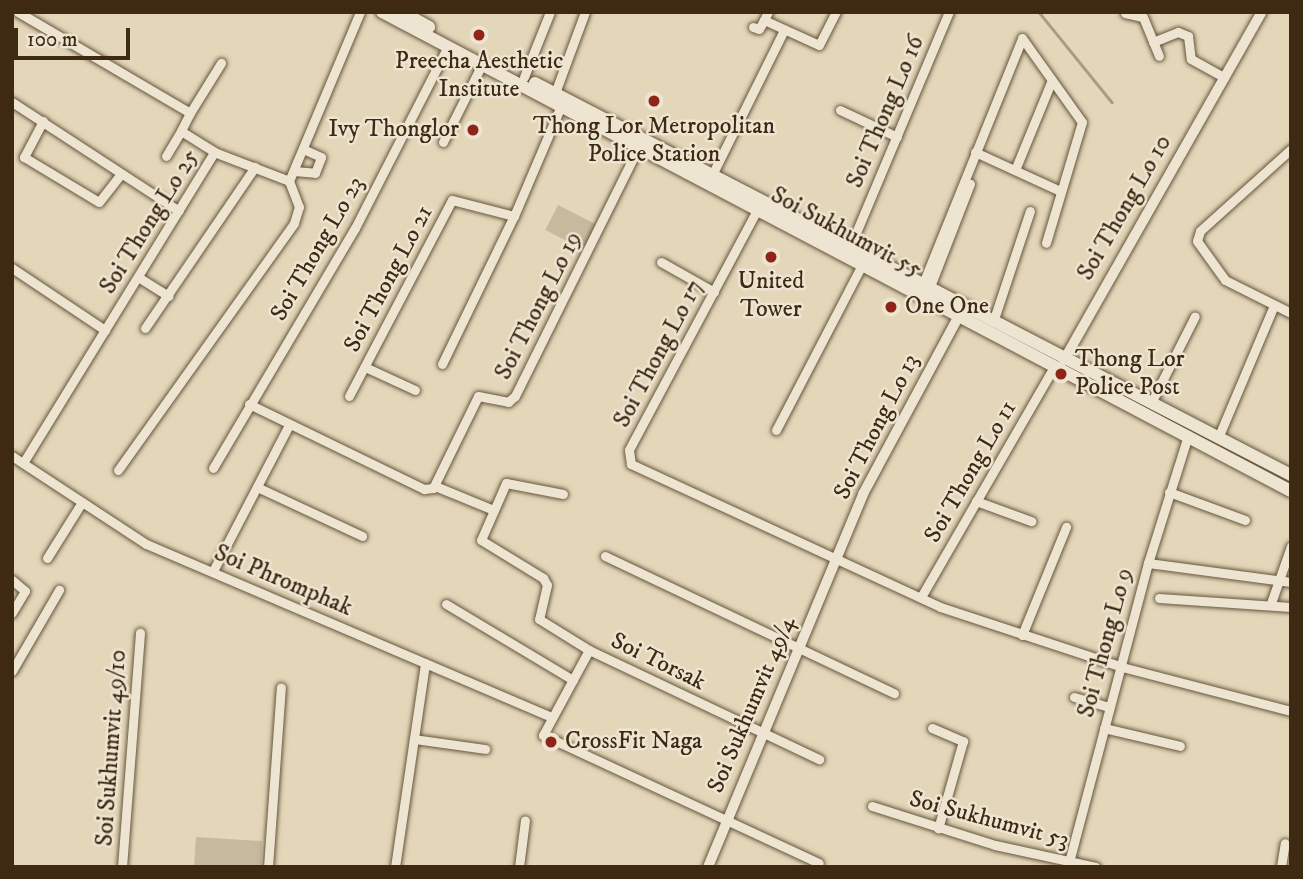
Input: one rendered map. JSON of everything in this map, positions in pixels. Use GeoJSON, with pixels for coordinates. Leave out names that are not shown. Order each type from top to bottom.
{"type":"FeatureCollection","features":[{"type":"Feature","properties":{"kind":"main road","name":"Soi Sukhumvit 55"},"geometry":{"type":"LineString","coordinates":[[382,12],[560,99],[1191,430],[1291,491]]}},
{"type":"Feature","properties":{"kind":"main road","name":"Soi Sukhumvit 55"},"geometry":{"type":"LineString","coordinates":[[402,12],[482,64],[522,80]]}},
{"type":"Feature","properties":{"kind":"main road","name":"Soi Sukhumvit 55"},"geometry":{"type":"LineString","coordinates":[[865,261],[925,287],[961,311],[993,322],[1059,363],[1151,403],[1191,430]]}},
{"type":"Feature","properties":{"kind":"main road","name":"Soi Sukhumvit 55"},"geometry":{"type":"LineString","coordinates":[[1215,443],[1291,475]]}},
{"type":"Feature","properties":{"kind":"street"},"geometry":{"type":"LineString","coordinates":[[18,12],[190,113]]}},
{"type":"Feature","properties":{"kind":"street"},"geometry":{"type":"LineString","coordinates":[[118,470],[295,222],[299,208],[289,181],[360,12]]}},
{"type":"Feature","properties":{"kind":"street"},"geometry":{"type":"LineString","coordinates":[[522,80],[550,12]]}},
{"type":"Feature","properties":{"kind":"street"},"geometry":{"type":"LineString","coordinates":[[442,364],[514,216],[560,99],[585,12]]}},
{"type":"Feature","properties":{"kind":"street"},"geometry":{"type":"LineString","coordinates":[[753,27],[759,29],[766,16],[784,30],[819,45],[836,12]]}},
{"type":"Feature","properties":{"kind":"street","name":"Soi Thong Lo 16"},"geometry":{"type":"LineString","coordinates":[[848,252],[949,12]]}},
{"type":"Feature","properties":{"kind":"street","name":"Soi Thong Lo 10"},"geometry":{"type":"LineString","coordinates":[[1059,363],[1262,12]]}},
{"type":"Feature","properties":{"kind":"street"},"geometry":{"type":"LineString","coordinates":[[1125,13],[1143,17],[1159,56]]}},
{"type":"Feature","properties":{"kind":"street"},"geometry":{"type":"LineString","coordinates":[[710,179],[784,30]]}},
{"type":"Feature","properties":{"kind":"street"},"geometry":{"type":"LineString","coordinates":[[1153,43],[1178,32],[1188,36],[1191,59],[1224,77]]}},
{"type":"Feature","properties":{"kind":"street"},"geometry":{"type":"LineString","coordinates":[[925,287],[975,152],[1022,38],[1082,122],[1046,243]]}},
{"type":"Feature","properties":{"kind":"street","name":"Soi Thong Lo 23"},"geometry":{"type":"LineString","coordinates":[[213,468],[355,228],[450,43]]}},
{"type":"Feature","properties":{"kind":"street"},"geometry":{"type":"LineString","coordinates":[[166,156],[221,63]]}},
{"type":"Feature","properties":{"kind":"street"},"geometry":{"type":"LineString","coordinates":[[443,142],[482,64]]}},
{"type":"Feature","properties":{"kind":"street"},"geometry":{"type":"LineString","coordinates":[[1015,170],[1052,80]]}},
{"type":"Feature","properties":{"kind":"street"},"geometry":{"type":"LineString","coordinates":[[12,102],[179,211]]}},
{"type":"Feature","properties":{"kind":"street"},"geometry":{"type":"LineString","coordinates":[[840,110],[897,137]]}},
{"type":"Feature","properties":{"kind":"street"},"geometry":{"type":"LineString","coordinates":[[43,121],[24,157],[100,202],[121,174]]}},
{"type":"Feature","properties":{"kind":"street"},"geometry":{"type":"LineString","coordinates":[[181,131],[214,152]]}},
{"type":"Feature","properties":{"kind":"street","name":"Soi Thong Lo 19"},"geometry":{"type":"LineString","coordinates":[[435,486],[478,396],[509,402],[515,396],[640,143]]}},
{"type":"Feature","properties":{"kind":"street"},"geometry":{"type":"LineString","coordinates":[[294,171],[315,173],[321,157],[303,149]]}},
{"type":"Feature","properties":{"kind":"street"},"geometry":{"type":"LineString","coordinates":[[1291,149],[1200,231],[1198,241],[1225,280],[1273,308],[1291,313]]}},
{"type":"Feature","properties":{"kind":"street","name":"Soi Thong Lo 25"},"geometry":{"type":"LineString","coordinates":[[23,463],[214,152],[289,181]]}},
{"type":"Feature","properties":{"kind":"street"},"geometry":{"type":"LineString","coordinates":[[975,152],[1060,191]]}},
{"type":"Feature","properties":{"kind":"street"},"geometry":{"type":"LineString","coordinates":[[145,328],[256,167]]}},
{"type":"Feature","properties":{"kind":"street"},"geometry":{"type":"LineString","coordinates":[[925,287],[970,184]]}},
{"type":"Feature","properties":{"kind":"street","name":"Soi Thong Lo 21"},"geometry":{"type":"LineString","coordinates":[[349,396],[452,200],[514,216]]}},
{"type":"Feature","properties":{"kind":"street","name":"Soi Thong Lo 17"},"geometry":{"type":"LineString","coordinates":[[759,205],[629,450],[629,462],[836,559]]}},
{"type":"Feature","properties":{"kind":"street"},"geometry":{"type":"LineString","coordinates":[[993,322],[1030,211]]}},
{"type":"Feature","properties":{"kind":"street"},"geometry":{"type":"LineString","coordinates":[[776,430],[865,261]]}},
{"type":"Feature","properties":{"kind":"street"},"geometry":{"type":"LineString","coordinates":[[661,262],[714,292]]}},
{"type":"Feature","properties":{"kind":"street"},"geometry":{"type":"LineString","coordinates":[[12,268],[105,330]]}},
{"type":"Feature","properties":{"kind":"street"},"geometry":{"type":"LineString","coordinates":[[138,277],[169,296]]}},
{"type":"Feature","properties":{"kind":"street"},"geometry":{"type":"LineString","coordinates":[[1215,443],[1273,308]]}},
{"type":"Feature","properties":{"kind":"street","name":"Soi Thong Lo 13"},"geometry":{"type":"LineString","coordinates":[[836,559],[866,488],[961,311]]}},
{"type":"Feature","properties":{"kind":"street"},"geometry":{"type":"LineString","coordinates":[[1151,403],[1195,316]]}},
{"type":"Feature","properties":{"kind":"street","name":"Soi Thong Lo 11"},"geometry":{"type":"LineString","coordinates":[[922,597],[1059,363]]}},
{"type":"Feature","properties":{"kind":"street"},"geometry":{"type":"LineString","coordinates":[[365,367],[415,390]]}},
{"type":"Feature","properties":{"kind":"street"},"geometry":{"type":"LineString","coordinates":[[249,404],[424,489],[435,486],[491,509],[506,483],[563,494]]}},
{"type":"Feature","properties":{"kind":"street"},"geometry":{"type":"LineString","coordinates":[[213,571],[289,425]]}},
{"type":"Feature","properties":{"kind":"street","name":"Soi Thong Lo 9"},"geometry":{"type":"LineString","coordinates":[[1069,862],[1148,563],[1191,430]]}},
{"type":"Feature","properties":{"kind":"street","name":"Soi Phromphak"},"geometry":{"type":"LineString","coordinates":[[12,456],[146,544],[552,717]]}},
{"type":"Feature","properties":{"kind":"street"},"geometry":{"type":"LineString","coordinates":[[257,486],[362,536]]}},
{"type":"Feature","properties":{"kind":"street"},"geometry":{"type":"LineString","coordinates":[[1169,492],[1245,520]]}},
{"type":"Feature","properties":{"kind":"street"},"geometry":{"type":"LineString","coordinates":[[976,501],[1031,521]]}},
{"type":"Feature","properties":{"kind":"street"},"geometry":{"type":"LineString","coordinates":[[47,558],[82,502]]}},
{"type":"Feature","properties":{"kind":"street","name":"Soi Torsak"},"geometry":{"type":"LineString","coordinates":[[491,509],[481,540],[543,579],[547,585],[540,619],[589,650],[819,759]]}},
{"type":"Feature","properties":{"kind":"street"},"geometry":{"type":"LineString","coordinates":[[1022,635],[1066,527]]}},
{"type":"Feature","properties":{"kind":"street"},"geometry":{"type":"LineString","coordinates":[[1271,603],[1291,546]]}},
{"type":"Feature","properties":{"kind":"street"},"geometry":{"type":"LineString","coordinates":[[605,556],[894,693]]}},
{"type":"Feature","properties":{"kind":"street"},"geometry":{"type":"LineString","coordinates":[[836,559],[922,597],[1022,635],[1122,667],[1291,711]]}},
{"type":"Feature","properties":{"kind":"street","name":"Soi Sukhumvit 49/4"},"geometry":{"type":"LineString","coordinates":[[708,867],[836,559]]}},
{"type":"Feature","properties":{"kind":"street"},"geometry":{"type":"LineString","coordinates":[[1148,563],[1279,577],[1291,582]]}},
{"type":"Feature","properties":{"kind":"street"},"geometry":{"type":"LineString","coordinates":[[12,580],[25,592],[12,613]]}},
{"type":"Feature","properties":{"kind":"street"},"geometry":{"type":"LineString","coordinates":[[13,667],[59,590]]}},
{"type":"Feature","properties":{"kind":"street"},"geometry":{"type":"LineString","coordinates":[[1159,598],[1262,606],[1271,603],[1291,607]]}},
{"type":"Feature","properties":{"kind":"street"},"geometry":{"type":"LineString","coordinates":[[446,604],[573,680]]}},
{"type":"Feature","properties":{"kind":"street","name":"Soi Sukhumvit 49/10"},"geometry":{"type":"LineString","coordinates":[[122,867],[140,633]]}},
{"type":"Feature","properties":{"kind":"street"},"geometry":{"type":"LineString","coordinates":[[589,650],[544,736],[819,863]]}},
{"type":"Feature","properties":{"kind":"street"},"geometry":{"type":"LineString","coordinates":[[395,867],[425,663]]}},
{"type":"Feature","properties":{"kind":"street"},"geometry":{"type":"LineString","coordinates":[[268,867],[281,687]]}},
{"type":"Feature","properties":{"kind":"street"},"geometry":{"type":"LineString","coordinates":[[1074,697],[1110,707]]}},
{"type":"Feature","properties":{"kind":"street"},"geometry":{"type":"LineString","coordinates":[[932,728],[963,741],[938,829]]}},
{"type":"Feature","properties":{"kind":"street"},"geometry":{"type":"LineString","coordinates":[[1104,728],[1180,746]]}},
{"type":"Feature","properties":{"kind":"street"},"geometry":{"type":"LineString","coordinates":[[414,738],[485,750]]}},
{"type":"Feature","properties":{"kind":"street","name":"Soi Sukhumvit 53"},"geometry":{"type":"LineString","coordinates":[[872,806],[938,829],[1096,867]]}},
{"type":"Feature","properties":{"kind":"street"},"geometry":{"type":"LineString","coordinates":[[519,867],[525,820]]}},
{"type":"Feature","properties":{"kind":"street"},"geometry":{"type":"LineString","coordinates":[[1281,867],[1285,843]]}},
{"type":"Feature","properties":{"kind":"shaded area"},"geometry":{"type":"Polygon","coordinates":[[[558,205],[597,225],[584,250],[545,230],[558,205]]]}},
{"type":"Feature","properties":{"kind":"shaded area"},"geometry":{"type":"Polygon","coordinates":[[[196,837],[262,841],[261,867],[194,867],[196,837]]]}},
{"type":"Feature","properties":{"kind":"waterway"},"geometry":{"type":"LineString","coordinates":[[1039,12],[1112,102]]}},
{"type":"Feature","properties":{"kind":"place","name":"Preecha Aesthetic Institute"},"geometry":{"type":"Point","coordinates":[479,35]}},
{"type":"Feature","properties":{"kind":"place","name":"Thong Lor Metropolitan Police Station"},"geometry":{"type":"Point","coordinates":[654,101]}},
{"type":"Feature","properties":{"kind":"place","name":"Ivy Thonglor"},"geometry":{"type":"Point","coordinates":[473,130]}},
{"type":"Feature","properties":{"kind":"place","name":"United Tower"},"geometry":{"type":"Point","coordinates":[771,257]}},
{"type":"Feature","properties":{"kind":"place","name":"One One"},"geometry":{"type":"Point","coordinates":[891,307]}},
{"type":"Feature","properties":{"kind":"place","name":"Thong Lor Police Post"},"geometry":{"type":"Point","coordinates":[1061,374]}},
{"type":"Feature","properties":{"kind":"place","name":"CrossFit Naga"},"geometry":{"type":"Point","coordinates":[551,742]}}]}
